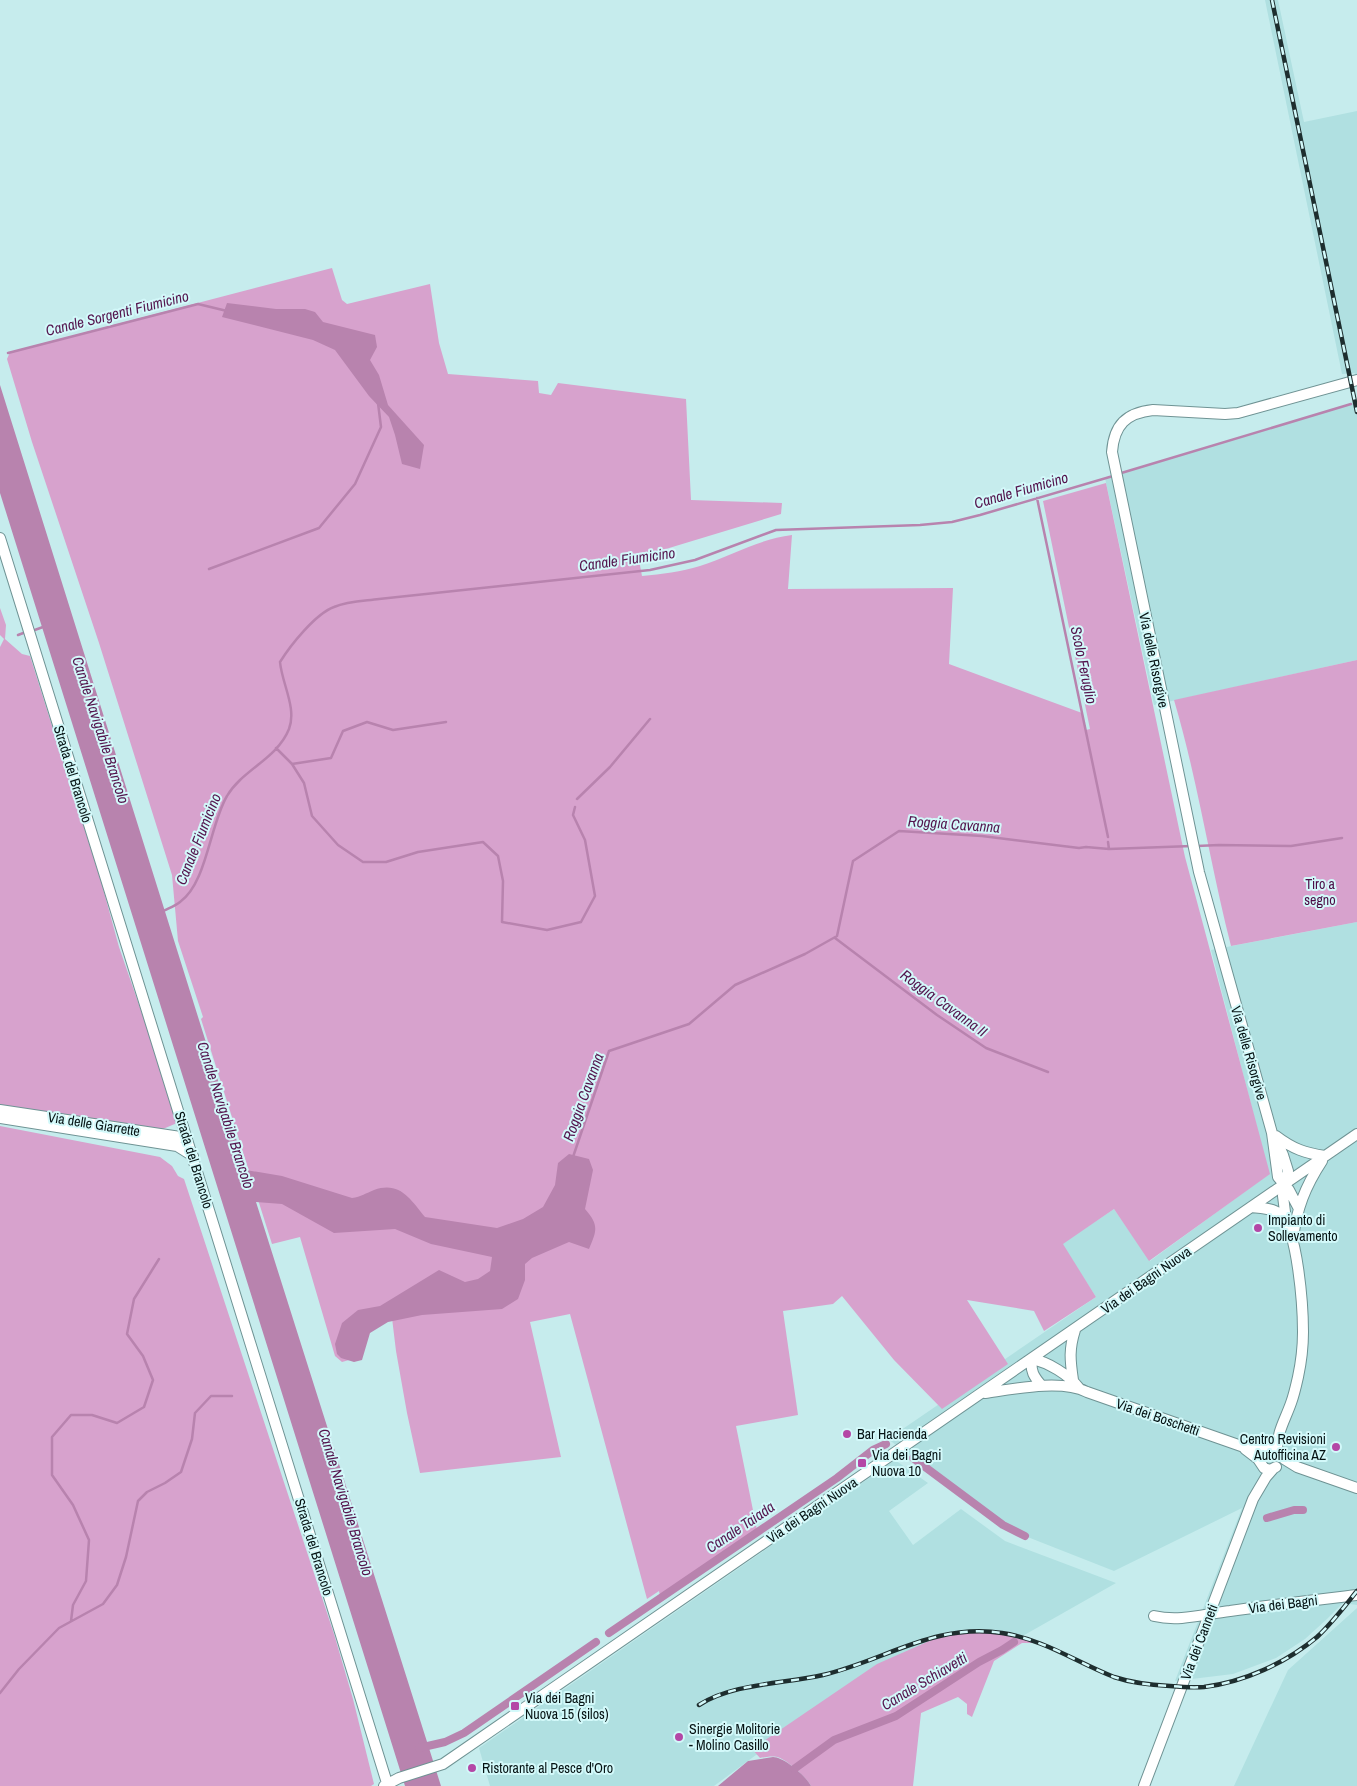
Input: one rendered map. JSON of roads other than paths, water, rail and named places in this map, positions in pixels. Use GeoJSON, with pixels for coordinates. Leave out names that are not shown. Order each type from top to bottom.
{"type":"FeatureCollection","features":[{"type":"Feature","properties":{"kind":"street","name":"Via delle Risorgive"},"geometry":{"type":"LineString","coordinates":[[1284,1184],[1288,1171],[1284,1155],[1272,1133],[1199,872],[1189,829],[1114,467],[1112,442],[1117,429],[1130,415],[1141,411],[1238,413],[1357,380]]}},
{"type":"Feature","properties":{"kind":"street","name":"Strada del Brancolo"},"geometry":{"type":"LineString","coordinates":[[0,538],[188,1138],[385,1785]]}},
{"type":"Feature","properties":{"kind":"street","name":"Via delle Giarrette"},"geometry":{"type":"LineString","coordinates":[[0,1110],[175,1141],[192,1152]]}},
{"type":"Feature","properties":{"kind":"street","name":"Via delle Giarrette"},"geometry":{"type":"LineString","coordinates":[[0,1118],[175,1141],[188,1138]]}},
{"type":"Feature","properties":{"kind":"street"},"geometry":{"type":"LineString","coordinates":[[175,1141],[184,1126]]}},
{"type":"Feature","properties":{"kind":"street"},"geometry":{"type":"LineString","coordinates":[[1272,1133],[1290,1147],[1303,1152],[1325,1156],[1313,1175],[1298,1207],[1293,1239]]}},
{"type":"Feature","properties":{"kind":"street","name":"Via dei Bagni Nuova"},"geometry":{"type":"LineString","coordinates":[[385,1785],[399,1778],[442,1764],[1075,1330],[1357,1134]]}},
{"type":"Feature","properties":{"kind":"street"},"geometry":{"type":"LineString","coordinates":[[1284,1184],[1298,1207]]}},
{"type":"Feature","properties":{"kind":"street"},"geometry":{"type":"LineString","coordinates":[[1284,1184],[1282,1196],[1286,1222]]}},
{"type":"Feature","properties":{"kind":"street"},"geometry":{"type":"LineString","coordinates":[[1251,1207],[1280,1213],[1286,1222],[1293,1239],[1303,1333],[1302,1350],[1291,1403],[1280,1429],[1265,1449],[1260,1452],[1260,1462]]}},
{"type":"Feature","properties":{"kind":"street"},"geometry":{"type":"LineString","coordinates":[[1075,1330],[1071,1344],[1070,1359],[1076,1384]]}},
{"type":"Feature","properties":{"kind":"street"},"geometry":{"type":"LineString","coordinates":[[1032,1359],[1033,1375],[1042,1386]]}},
{"type":"Feature","properties":{"kind":"street","name":"Via dei Boschetti"},"geometry":{"type":"LineString","coordinates":[[1032,1359],[1040,1361],[1087,1392],[1238,1445],[1265,1449],[1270,1447],[1297,1467],[1357,1488]]}},
{"type":"Feature","properties":{"kind":"street","name":"Via dei Boschetti"},"geometry":{"type":"LineString","coordinates":[[982,1394],[1042,1386],[1076,1384]]}},
{"type":"Feature","properties":{"kind":"street"},"geometry":{"type":"LineString","coordinates":[[1274,1468],[1280,1462],[1280,1429]]}},
{"type":"Feature","properties":{"kind":"street","name":"Via dei Boschetti"},"geometry":{"type":"LineString","coordinates":[[1238,1445],[1267,1469],[1297,1467]]}},
{"type":"Feature","properties":{"kind":"street","name":"Via dei Canneti"},"geometry":{"type":"LineString","coordinates":[[1253,1499],[1260,1462]]}},
{"type":"Feature","properties":{"kind":"street","name":"Via dei Canneti"},"geometry":{"type":"LineString","coordinates":[[1144,1786],[1253,1499],[1266,1476],[1274,1468]]}},
{"type":"Feature","properties":{"kind":"street","name":"Via dei Bagni"},"geometry":{"type":"LineString","coordinates":[[1154,1616],[1168,1619],[1210,1615],[1357,1595]]}},
{"type":"Feature","properties":{"kind":"water"},"geometry":{"type":"Polygon","coordinates":[[[227,303],[276,309],[305,309],[315,312],[323,322],[375,335],[377,347],[370,360],[379,375],[388,405],[424,445],[420,469],[402,464],[389,417],[369,396],[335,350],[313,340],[222,317],[227,303]]]}},
{"type":"Feature","properties":{"kind":"water","name":"Canale Navigabile Brancolo"},"geometry":{"type":"Polygon","coordinates":[[[0,385],[246,1170],[282,1176],[352,1198],[374,1190],[391,1188],[404,1193],[425,1217],[497,1228],[523,1219],[543,1207],[555,1185],[558,1163],[569,1154],[589,1159],[593,1170],[585,1209],[595,1224],[594,1237],[589,1249],[569,1242],[532,1258],[525,1264],[525,1280],[518,1299],[502,1309],[422,1315],[388,1322],[370,1333],[362,1360],[354,1362],[341,1358],[337,1354],[335,1344],[342,1323],[358,1310],[380,1306],[439,1270],[465,1282],[478,1279],[490,1271],[492,1257],[431,1244],[395,1229],[334,1233],[282,1204],[256,1202],[441,1786],[405,1786],[0,493],[0,385]]]}},
{"type":"Feature","properties":{"kind":"water"},"geometry":{"type":"Polygon","coordinates":[[[773,1757],[783,1760],[794,1768],[811,1786],[718,1786],[748,1761],[773,1757]]]}},
{"type":"Feature","properties":{"kind":"waterway","name":"Canale Sorgenti Fiumicino"},"geometry":{"type":"LineString","coordinates":[[8,353],[198,304],[227,311]]}},
{"type":"Feature","properties":{"kind":"waterway","name":"Canale Sorgenti Fiumicino"},"geometry":{"type":"LineString","coordinates":[[209,569],[319,528],[355,484],[381,427],[378,403]]}},
{"type":"Feature","properties":{"kind":"waterway","name":"Canale Fiumicino"},"geometry":{"type":"LineString","coordinates":[[1118,474],[1351,404]]}},
{"type":"Feature","properties":{"kind":"waterway","name":"Canale Fiumicino"},"geometry":{"type":"LineString","coordinates":[[163,911],[180,902],[189,893],[196,881],[221,808],[233,787],[268,757],[284,739],[289,729],[291,713],[280,662],[296,639],[311,623],[334,607],[362,601],[650,570],[695,560],[776,530],[920,525],[952,522],[1113,476]]}},
{"type":"Feature","properties":{"kind":"waterway","name":"Scolo Feruglio"},"geometry":{"type":"LineString","coordinates":[[1037,498],[1108,837]]}},
{"type":"Feature","properties":{"kind":"waterway"},"geometry":{"type":"LineString","coordinates":[[32,631],[43,627]]}},
{"type":"Feature","properties":{"kind":"waterway"},"geometry":{"type":"LineString","coordinates":[[18,635],[26,632]]}},
{"type":"Feature","properties":{"kind":"waterway"},"geometry":{"type":"LineString","coordinates":[[577,799],[610,767],[650,719]]}},
{"type":"Feature","properties":{"kind":"waterway"},"geometry":{"type":"LineString","coordinates":[[292,764],[331,758],[343,731],[367,722],[393,730],[446,722]]}},
{"type":"Feature","properties":{"kind":"waterway"},"geometry":{"type":"LineString","coordinates":[[276,748],[292,764],[304,783],[312,816],[338,845],[363,862],[386,862],[418,852],[483,842],[498,856],[503,881],[502,922],[547,930],[581,922],[595,896],[585,840],[573,815],[575,807]]}},
{"type":"Feature","properties":{"kind":"waterway","name":"Roggia Cavanna"},"geometry":{"type":"LineString","coordinates":[[573,1157],[609,1051],[689,1024],[735,985],[805,954],[837,936],[853,861],[899,831],[982,836],[1079,848],[1109,849],[1108,842]]}},
{"type":"Feature","properties":{"kind":"waterway"},"geometry":{"type":"LineString","coordinates":[[1197,846],[1291,846],[1342,838]]}},
{"type":"Feature","properties":{"kind":"waterway"},"geometry":{"type":"LineString","coordinates":[[1109,849],[1192,846]]}},
{"type":"Feature","properties":{"kind":"waterway","name":"Roggia Cavanna II"},"geometry":{"type":"LineString","coordinates":[[835,938],[937,1015],[986,1048],[1048,1072]]}},
{"type":"Feature","properties":{"kind":"waterway"},"geometry":{"type":"LineString","coordinates":[[71,1621],[73,1605],[86,1581],[89,1540],[73,1505],[52,1475],[52,1437],[71,1415],[92,1415],[117,1423],[144,1407],[153,1380],[143,1356],[127,1334],[134,1299],[159,1259]]}},
{"type":"Feature","properties":{"kind":"waterway","name":"Roggia Cavanna"},"geometry":{"type":"LineString","coordinates":[[0,1693],[19,1669],[59,1628],[103,1604],[117,1585],[126,1557],[138,1501],[147,1492],[181,1472],[192,1439],[195,1413],[211,1396],[232,1396]]}},
{"type":"Feature","properties":{"kind":"waterway","name":"Canale Taiada"},"geometry":{"type":"LineString","coordinates":[[609,1633],[837,1478],[873,1450],[886,1444]]}},
{"type":"Feature","properties":{"kind":"waterway","name":"Canale Taiada"},"geometry":{"type":"LineString","coordinates":[[913,1458],[1003,1525],[1025,1536]]}},
{"type":"Feature","properties":{"kind":"waterway","name":"Canale Schiavetti"},"geometry":{"type":"LineString","coordinates":[[1267,1518],[1294,1510],[1303,1510]]}},
{"type":"Feature","properties":{"kind":"waterway","name":"Canale Taiada"},"geometry":{"type":"LineString","coordinates":[[419,1748],[445,1742],[464,1733],[596,1642]]}},
{"type":"Feature","properties":{"kind":"waterway","name":"Canale Schiavetti"},"geometry":{"type":"LineString","coordinates":[[794,1769],[834,1740],[896,1716],[979,1662],[1014,1642]]}},
{"type":"Feature","properties":{"kind":"railway"},"geometry":{"type":"LineString","coordinates":[[1272,0],[1357,412]]}},
{"type":"Feature","properties":{"kind":"railway"},"geometry":{"type":"LineString","coordinates":[[699,1705],[727,1692],[823,1675],[932,1638],[954,1633],[977,1631],[1002,1633],[1031,1640],[1114,1677],[1128,1681],[1204,1687],[1249,1676],[1292,1655],[1317,1637],[1357,1591]]}},
{"type":"Feature","properties":{"kind":"place","name":"Impianto di Sollevamento"},"geometry":{"type":"Point","coordinates":[1258,1228]}},
{"type":"Feature","properties":{"kind":"place","name":"Bar Hacienda"},"geometry":{"type":"Point","coordinates":[847,1434]}},
{"type":"Feature","properties":{"kind":"place","name":"Centro Revisioni Autofficina AZ"},"geometry":{"type":"Point","coordinates":[1336,1447]}},
{"type":"Feature","properties":{"kind":"place","name":"Via dei Bagni Nuova 10"},"geometry":{"type":"Point","coordinates":[862,1463]}},
{"type":"Feature","properties":{"kind":"place","name":"Via dei Bagni Nuova 15 (silos)"},"geometry":{"type":"Point","coordinates":[515,1706]}},
{"type":"Feature","properties":{"kind":"place","name":"Sinergie Molitorie - Molino Casillo"},"geometry":{"type":"Point","coordinates":[679,1737]}},
{"type":"Feature","properties":{"kind":"place","name":"Ristorante al Pesce d'Oro"},"geometry":{"type":"Point","coordinates":[472,1768]}},
{"type":"Feature","properties":{"kind":"park label","name":"Tiro a segno"},"geometry":{"type":"Point","coordinates":[1320,892]}}]}
